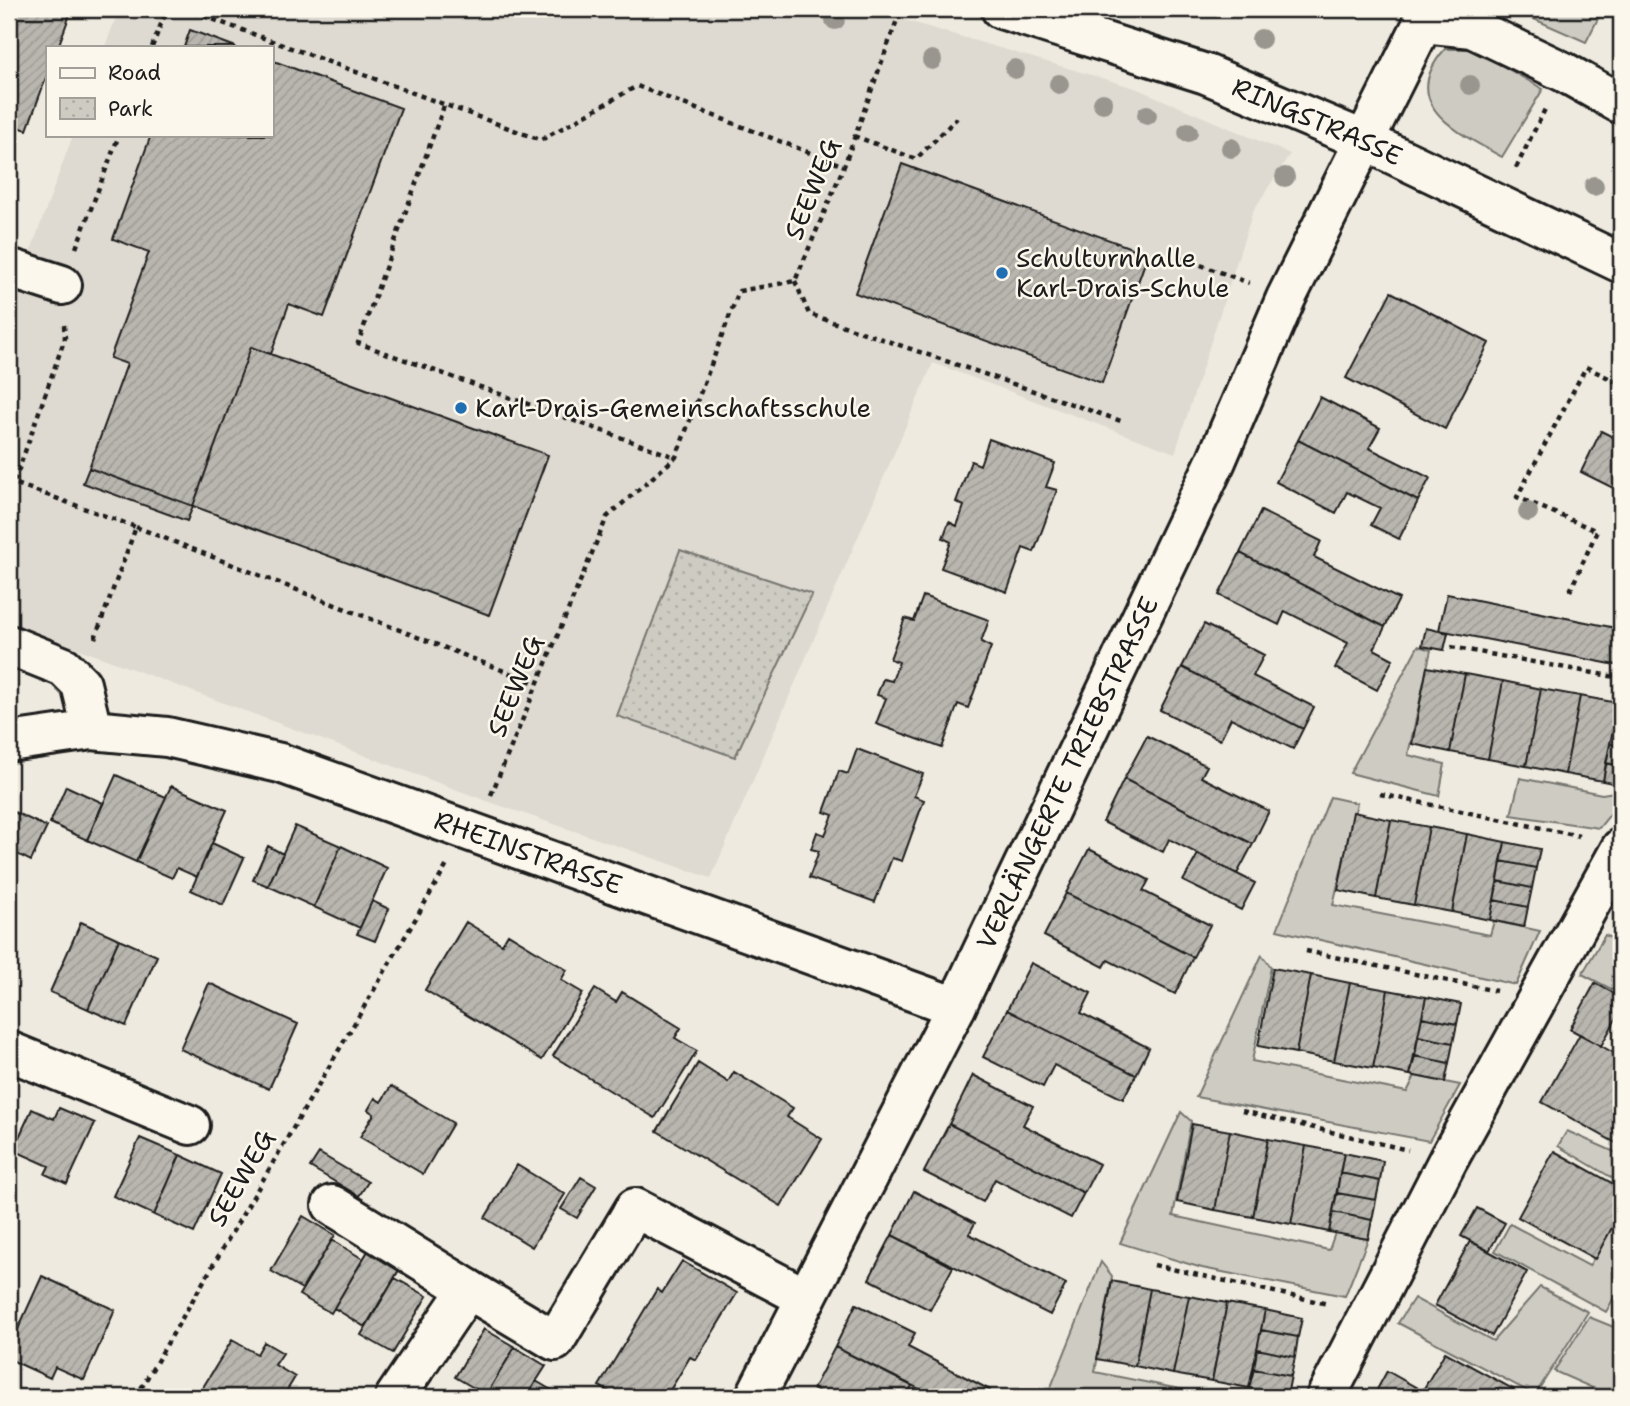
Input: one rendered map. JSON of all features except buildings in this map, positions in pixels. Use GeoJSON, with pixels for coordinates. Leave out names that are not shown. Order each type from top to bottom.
{"type":"FeatureCollection","features":[{"type":"Feature","properties":{"kind":"street","name":"RINGSTRASSE"},"geometry":{"type":"LineString","coordinates":[[1001,9],[1206,74],[1363,139],[1621,263]]}},
{"type":"Feature","properties":{"kind":"street","name":"VERLÄNGERTE TRIEBSTRASSE"},"geometry":{"type":"LineString","coordinates":[[755,1397],[956,1007],[1216,461],[1286,298],[1423,16]]}},
{"type":"Feature","properties":{"kind":"street"},"geometry":{"type":"LineString","coordinates":[[1423,16],[1472,28],[1564,72],[1621,104]]}},
{"type":"Feature","properties":{"kind":"street"},"geometry":{"type":"LineString","coordinates":[[9,268],[62,285]]}},
{"type":"Feature","properties":{"kind":"street"},"geometry":{"type":"LineString","coordinates":[[9,645],[64,667],[81,684],[92,730]]}},
{"type":"Feature","properties":{"kind":"street","name":"RHEINSTRASSE"},"geometry":{"type":"LineString","coordinates":[[9,742],[92,730],[167,737],[280,763],[956,1007]]}},
{"type":"Feature","properties":{"kind":"street"},"geometry":{"type":"LineString","coordinates":[[1326,1397],[1448,1160],[1621,848]]}},
{"type":"Feature","properties":{"kind":"street"},"geometry":{"type":"LineString","coordinates":[[9,1051],[190,1125]]}},
{"type":"Feature","properties":{"kind":"street"},"geometry":{"type":"LineString","coordinates":[[332,1205],[555,1341],[635,1208],[806,1298]]}},
{"type":"Feature","properties":{"kind":"street"},"geometry":{"type":"LineString","coordinates":[[395,1397],[468,1289]]}},
{"type":"Feature","properties":{"kind":"path"},"geometry":{"type":"LineString","coordinates":[[152,46],[167,9]]}},
{"type":"Feature","properties":{"kind":"path"},"geometry":{"type":"LineString","coordinates":[[185,9],[444,106],[541,139],[637,86],[844,166]]}},
{"type":"Feature","properties":{"kind":"path","name":"SEEWEG"},"geometry":{"type":"LineString","coordinates":[[136,1397],[494,790],[535,683],[607,517],[676,457],[739,291],[795,281],[844,166],[901,9]]}},
{"type":"Feature","properties":{"kind":"path"},"geometry":{"type":"LineString","coordinates":[[1498,203],[1564,72]]}},
{"type":"Feature","properties":{"kind":"path"},"geometry":{"type":"LineString","coordinates":[[444,106],[358,343],[676,457]]}},
{"type":"Feature","properties":{"kind":"path"},"geometry":{"type":"LineString","coordinates":[[854,136],[916,159],[957,118]]}},
{"type":"Feature","properties":{"kind":"path"},"geometry":{"type":"LineString","coordinates":[[119,136],[62,285],[65,338],[14,483],[136,527],[535,683]]}},
{"type":"Feature","properties":{"kind":"path"},"geometry":{"type":"LineString","coordinates":[[1182,258],[1286,298]]}},
{"type":"Feature","properties":{"kind":"path"},"geometry":{"type":"LineString","coordinates":[[795,281],[809,314],[1121,421]]}},
{"type":"Feature","properties":{"kind":"path"},"geometry":{"type":"LineString","coordinates":[[1570,592],[1597,531],[1517,497],[1586,367],[1621,384]]}},
{"type":"Feature","properties":{"kind":"path"},"geometry":{"type":"LineString","coordinates":[[81,684],[136,527]]}},
{"type":"Feature","properties":{"kind":"path"},"geometry":{"type":"LineString","coordinates":[[1451,647],[1621,678]]}},
{"type":"Feature","properties":{"kind":"path"},"geometry":{"type":"LineString","coordinates":[[1380,794],[1584,837]]}},
{"type":"Feature","properties":{"kind":"path"},"geometry":{"type":"LineString","coordinates":[[1306,951],[1538,1000]]}},
{"type":"Feature","properties":{"kind":"path"},"geometry":{"type":"LineString","coordinates":[[1242,1111],[1448,1160]]}},
{"type":"Feature","properties":{"kind":"path"},"geometry":{"type":"LineString","coordinates":[[1154,1265],[1370,1313]]}},
{"type":"Feature","properties":{"kind":"shaded area","name":"Karl-Drais-Gemeinschaftsschule"},"geometry":{"type":"Polygon","coordinates":[[[119,9],[867,9],[1135,88],[1290,154],[1253,211],[1175,453],[933,363],[711,878],[487,801],[9,623],[9,287],[17,289],[73,136],[273,136],[273,46],[105,46],[119,9]]]}},
{"type":"Feature","properties":{"kind":"green space"},"geometry":{"type":"Polygon","coordinates":[[[1511,9],[1603,9],[1586,42],[1511,9]]]}},
{"type":"Feature","properties":{"kind":"green space"},"geometry":{"type":"Polygon","coordinates":[[[1445,49],[1473,49],[1543,89],[1502,157],[1452,127],[1439,115],[1430,101],[1427,86],[1432,69],[1445,49]]]}},
{"type":"Feature","properties":{"kind":"green space"},"geometry":{"type":"Polygon","coordinates":[[[680,550],[812,594],[735,757],[617,716],[680,550]]]}},
{"type":"Feature","properties":{"kind":"green space"},"geometry":{"type":"Polygon","coordinates":[[[1418,646],[1431,650],[1408,755],[1445,764],[1439,796],[1350,773],[1418,646]]]}},
{"type":"Feature","properties":{"kind":"green space"},"geometry":{"type":"Polygon","coordinates":[[[1520,778],[1602,794],[1621,791],[1621,801],[1599,828],[1511,815],[1520,778]]]}},
{"type":"Feature","properties":{"kind":"green space"},"geometry":{"type":"Polygon","coordinates":[[[1330,797],[1357,803],[1333,905],[1490,935],[1494,921],[1540,931],[1516,985],[1277,930],[1330,797]]]}},
{"type":"Feature","properties":{"kind":"green space"},"geometry":{"type":"Polygon","coordinates":[[[1605,935],[1621,943],[1621,994],[1582,974],[1605,935]]]}},
{"type":"Feature","properties":{"kind":"green space"},"geometry":{"type":"Polygon","coordinates":[[[1262,955],[1271,967],[1252,1061],[1407,1092],[1415,1076],[1460,1085],[1429,1141],[1196,1097],[1262,955]]]}},
{"type":"Feature","properties":{"kind":"green space"},"geometry":{"type":"Polygon","coordinates":[[[1181,1112],[1191,1121],[1173,1216],[1329,1250],[1335,1233],[1368,1239],[1345,1296],[1202,1268],[1120,1243],[1181,1112]]]}},
{"type":"Feature","properties":{"kind":"green space"},"geometry":{"type":"Polygon","coordinates":[[[1567,1131],[1619,1154],[1621,1151],[1621,1183],[1558,1146],[1567,1131]]]}},
{"type":"Feature","properties":{"kind":"green space"},"geometry":{"type":"Polygon","coordinates":[[[1510,1224],[1589,1266],[1612,1228],[1621,1232],[1621,1285],[1606,1312],[1495,1251],[1510,1224]]]}},
{"type":"Feature","properties":{"kind":"green space"},"geometry":{"type":"Polygon","coordinates":[[[1101,1262],[1112,1276],[1095,1372],[1219,1397],[1047,1397],[1101,1262]]]}},
{"type":"Feature","properties":{"kind":"green space"},"geometry":{"type":"Polygon","coordinates":[[[1540,1287],[1588,1312],[1535,1395],[1398,1323],[1414,1298],[1493,1341],[1540,1287]]]}},
{"type":"Feature","properties":{"kind":"green space"},"geometry":{"type":"Polygon","coordinates":[[[1589,1317],[1621,1330],[1621,1397],[1613,1397],[1554,1371],[1589,1317]]]}},
{"type":"Feature","properties":{"kind":"place","name":"Schulturnhalle Karl-Drais-Schule"},"geometry":{"type":"Point","coordinates":[1002,273]}},
{"type":"Feature","properties":{"kind":"place","name":"Karl-Drais-Gemeinschaftsschule"},"geometry":{"type":"Point","coordinates":[461,408]}}]}
